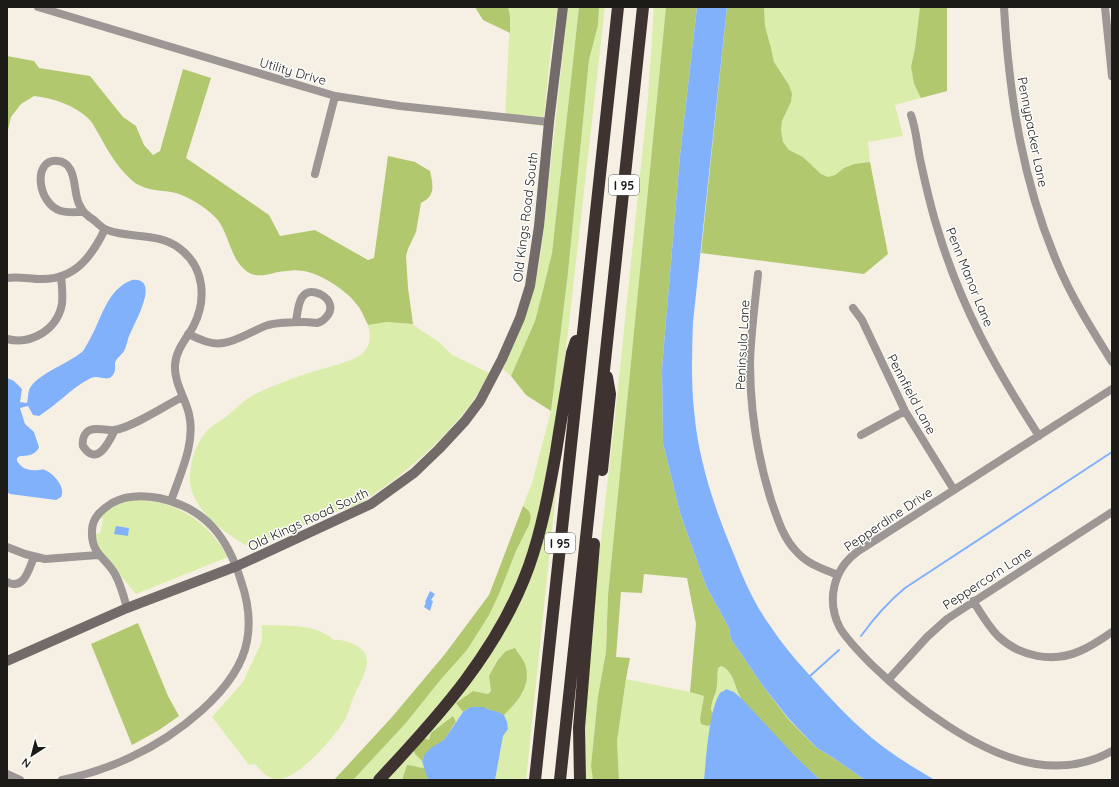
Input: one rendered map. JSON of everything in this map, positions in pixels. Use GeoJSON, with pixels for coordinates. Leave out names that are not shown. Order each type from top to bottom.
{"type":"FeatureCollection","features":[{"type":"Feature","properties":{"kind":"highway","name":"I 95"},"geometry":{"type":"LineString","coordinates":[[535,780],[618,7]]}},
{"type":"Feature","properties":{"kind":"highway","name":"I 95"},"geometry":{"type":"LineString","coordinates":[[560,780],[643,7]]}},
{"type":"Feature","properties":{"kind":"highway"},"geometry":{"type":"LineString","coordinates":[[379,780],[449,702],[477,666],[501,628],[516,597],[529,567],[542,523],[572,353],[586,305]]}},
{"type":"Feature","properties":{"kind":"highway"},"geometry":{"type":"LineString","coordinates":[[580,780],[579,728],[592,558],[610,394],[604,364]]}},
{"type":"Feature","properties":{"kind":"street","name":"Utility Drive"},"geometry":{"type":"LineString","coordinates":[[38,7],[335,96],[400,106],[549,122]]}},
{"type":"Feature","properties":{"kind":"street","name":"Old Kings Road South"},"geometry":{"type":"LineString","coordinates":[[7,660],[127,608],[237,566],[352,514],[385,495],[414,473],[465,421],[489,387],[506,352],[520,318],[530,286],[539,226],[549,122],[563,7]]}},
{"type":"Feature","properties":{"kind":"street","name":"Pennypacker Lane"},"geometry":{"type":"LineString","coordinates":[[1004,7],[1014,110],[1022,153],[1032,193],[1059,268],[1079,307],[1112,362]]}},
{"type":"Feature","properties":{"kind":"street"},"geometry":{"type":"LineString","coordinates":[[1106,7],[1112,76]]}},
{"type":"Feature","properties":{"kind":"street"},"geometry":{"type":"LineString","coordinates":[[315,174],[335,96]]}},
{"type":"Feature","properties":{"kind":"street","name":"Penn Manor Lane"},"geometry":{"type":"LineString","coordinates":[[911,115],[932,210],[958,288],[993,361],[1039,436]]}},
{"type":"Feature","properties":{"kind":"street"},"geometry":{"type":"LineString","coordinates":[[82,212],[61,211],[46,199],[41,188],[40,179],[42,172],[48,164],[57,161],[62,162],[70,168],[75,194],[82,212],[105,229],[117,233],[160,238],[179,248],[193,262],[200,276],[202,299],[197,318],[179,349],[175,366],[178,386],[188,412],[190,435],[183,466],[171,501]]}},
{"type":"Feature","properties":{"kind":"street"},"geometry":{"type":"LineString","coordinates":[[7,278],[18,277],[41,279],[61,276],[71,271],[85,261],[97,246],[105,229]]}},
{"type":"Feature","properties":{"kind":"street","name":"Peninsula Lane"},"geometry":{"type":"LineString","coordinates":[[758,274],[751,347],[750,377],[753,419],[764,474],[777,517],[790,545],[807,561],[838,575]]}},
{"type":"Feature","properties":{"kind":"street"},"geometry":{"type":"LineString","coordinates":[[7,339],[15,341],[27,340],[40,335],[51,325],[58,315],[62,305],[61,276]]}},
{"type":"Feature","properties":{"kind":"street"},"geometry":{"type":"LineString","coordinates":[[188,334],[209,343],[223,343],[238,339],[268,325],[286,322],[317,323],[329,314],[331,308],[329,302],[323,295],[316,292],[308,293],[303,296],[298,304],[296,322]]}},
{"type":"Feature","properties":{"kind":"street","name":"Pennfield Lane"},"geometry":{"type":"LineString","coordinates":[[853,308],[862,320],[905,411],[954,490]]}},
{"type":"Feature","properties":{"kind":"street","name":"Pepperdine Drive"},"geometry":{"type":"LineString","coordinates":[[1112,388],[857,552],[847,560],[838,575],[834,588],[833,600],[840,628],[863,656],[888,680],[920,706],[952,728],[990,749],[1017,760],[1042,765],[1070,765],[1090,760],[1112,751]]}},
{"type":"Feature","properties":{"kind":"street"},"geometry":{"type":"LineString","coordinates":[[115,430],[134,423],[182,397]]}},
{"type":"Feature","properties":{"kind":"street"},"geometry":{"type":"LineString","coordinates":[[861,435],[905,411]]}},
{"type":"Feature","properties":{"kind":"street"},"geometry":{"type":"LineString","coordinates":[[62,780],[112,766],[149,748],[192,718],[224,687],[234,674],[241,660],[247,642],[249,629],[248,608],[237,566],[225,541],[210,525],[195,512],[171,501],[147,496],[136,496],[120,500],[106,507],[98,514],[92,525],[92,542],[98,554],[115,573],[127,608]]}},
{"type":"Feature","properties":{"kind":"street","name":"Peppercorn Lane"},"geometry":{"type":"LineString","coordinates":[[888,680],[941,624],[973,601],[1112,512]]}},
{"type":"Feature","properties":{"kind":"street"},"geometry":{"type":"LineString","coordinates":[[7,547],[34,557],[52,559],[98,554]]}},
{"type":"Feature","properties":{"kind":"street"},"geometry":{"type":"LineString","coordinates":[[7,582],[17,584],[23,580],[34,557]]}},
{"type":"Feature","properties":{"kind":"street"},"geometry":{"type":"LineString","coordinates":[[973,601],[998,636],[1016,648],[1034,655],[1054,657],[1073,654],[1085,649],[1112,632]]}},
{"type":"Feature","properties":{"kind":"street"},"geometry":{"type":"LineString","coordinates":[[7,774],[20,780]]}},
{"type":"Feature","properties":{"kind":"green space"},"geometry":{"type":"Polygon","coordinates":[[[475,7],[508,7],[510,16],[510,33],[483,20],[475,7]]]}},
{"type":"Feature","properties":{"kind":"green space"},"geometry":{"type":"Polygon","coordinates":[[[508,7],[558,7],[551,48],[543,126],[505,121],[510,16],[508,7]]]}},
{"type":"Feature","properties":{"kind":"green space"},"geometry":{"type":"Polygon","coordinates":[[[568,7],[579,7],[552,253],[535,321],[511,376],[503,369],[528,310],[539,265],[568,7]]]}},
{"type":"Feature","properties":{"kind":"green space"},"geometry":{"type":"Polygon","coordinates":[[[579,7],[599,7],[598,25],[589,60],[568,273],[551,411],[526,395],[511,376],[535,321],[552,253],[579,7]]]}},
{"type":"Feature","properties":{"kind":"green space"},"geometry":{"type":"Polygon","coordinates":[[[599,7],[605,7],[563,376],[555,429],[532,543],[508,604],[468,672],[389,762],[371,780],[353,780],[405,724],[467,650],[499,594],[516,551],[529,525],[529,511],[523,506],[532,483],[551,411],[568,273],[589,60],[598,25],[599,7]]]}},
{"type":"Feature","properties":{"kind":"green space"},"geometry":{"type":"Polygon","coordinates":[[[654,7],[666,7],[608,595],[606,652],[598,696],[591,766],[593,780],[584,780],[582,747],[597,574],[648,98],[654,7]]]}},
{"type":"Feature","properties":{"kind":"green space"},"geometry":{"type":"Polygon","coordinates":[[[666,7],[697,7],[680,156],[662,368],[663,443],[680,513],[706,586],[729,628],[731,639],[763,686],[789,720],[817,748],[865,780],[820,780],[761,722],[740,697],[732,676],[725,668],[721,666],[718,668],[717,688],[711,710],[713,713],[711,724],[708,726],[701,724],[700,719],[704,696],[690,692],[696,624],[687,578],[644,574],[642,593],[621,592],[616,657],[630,658],[617,741],[619,780],[593,780],[591,766],[598,696],[606,652],[608,595],[666,7]]]}},
{"type":"Feature","properties":{"kind":"green space"},"geometry":{"type":"Polygon","coordinates":[[[727,7],[764,7],[765,26],[774,62],[789,85],[792,94],[791,102],[782,121],[781,130],[783,142],[789,150],[803,157],[821,174],[828,177],[835,175],[844,168],[854,164],[870,162],[888,254],[864,274],[701,253],[727,7]]]}},
{"type":"Feature","properties":{"kind":"green space"},"geometry":{"type":"Polygon","coordinates":[[[764,7],[920,7],[911,67],[914,84],[921,98],[895,105],[903,136],[868,142],[870,162],[854,164],[844,168],[835,175],[828,177],[821,174],[803,157],[789,150],[783,142],[781,130],[782,121],[791,102],[789,85],[774,62],[765,26],[764,7]]]}},
{"type":"Feature","properties":{"kind":"green space"},"geometry":{"type":"Polygon","coordinates":[[[920,7],[947,7],[947,91],[921,98],[914,84],[911,67],[920,7]]]}},
{"type":"Feature","properties":{"kind":"green space"},"geometry":{"type":"Polygon","coordinates":[[[7,56],[34,61],[39,68],[90,76],[123,117],[136,126],[144,145],[153,155],[160,151],[183,69],[211,78],[186,158],[269,215],[280,236],[315,230],[368,260],[374,258],[388,156],[415,162],[430,171],[432,190],[429,197],[421,203],[416,232],[406,256],[408,288],[413,324],[387,322],[368,325],[359,308],[348,294],[325,279],[310,272],[293,270],[265,275],[255,275],[249,273],[239,264],[220,223],[211,213],[197,203],[176,193],[150,189],[135,183],[116,163],[89,119],[70,106],[56,100],[34,96],[21,104],[11,117],[7,134],[7,56]]]}},
{"type":"Feature","properties":{"kind":"green space"},"geometry":{"type":"Polygon","coordinates":[[[387,322],[413,324],[439,342],[452,355],[489,373],[466,410],[451,428],[414,463],[377,493],[359,504],[248,546],[228,534],[209,518],[201,508],[194,497],[191,486],[190,475],[193,457],[203,436],[211,427],[250,397],[290,379],[340,364],[360,356],[368,347],[370,332],[368,325],[387,322]]]}},
{"type":"Feature","properties":{"kind":"green space"},"geometry":{"type":"Polygon","coordinates":[[[558,472],[526,780],[495,780],[503,736],[508,729],[504,715],[523,693],[527,674],[489,676],[491,691],[488,694],[473,691],[466,696],[461,710],[463,712],[456,722],[452,716],[429,740],[424,738],[496,642],[558,472]]]}},
{"type":"Feature","properties":{"kind":"green space"},"geometry":{"type":"Polygon","coordinates":[[[137,500],[165,504],[190,516],[211,534],[228,557],[136,594],[102,554],[96,543],[95,533],[100,534],[103,519],[98,518],[107,510],[116,505],[137,500]]]}},
{"type":"Feature","properties":{"kind":"green space"},"geometry":{"type":"Polygon","coordinates":[[[523,506],[529,511],[531,517],[529,525],[516,551],[489,615],[467,650],[405,724],[353,780],[334,780],[392,717],[445,654],[489,595],[523,506]]]}},
{"type":"Feature","properties":{"kind":"green space"},"geometry":{"type":"Polygon","coordinates":[[[138,623],[168,696],[179,716],[159,730],[132,745],[91,644],[138,623]]]}},
{"type":"Feature","properties":{"kind":"green space"},"geometry":{"type":"Polygon","coordinates":[[[262,625],[300,626],[319,631],[333,640],[346,641],[361,649],[365,654],[367,661],[364,675],[346,718],[341,726],[314,757],[293,774],[283,779],[268,777],[255,764],[249,765],[212,717],[243,682],[262,641],[262,625]]]}},
{"type":"Feature","properties":{"kind":"green space"},"geometry":{"type":"Polygon","coordinates":[[[515,648],[525,664],[527,672],[525,686],[519,699],[504,715],[487,709],[470,707],[463,712],[456,703],[473,691],[488,694],[491,691],[489,676],[498,660],[506,651],[515,648]]]}},
{"type":"Feature","properties":{"kind":"green space"},"geometry":{"type":"Polygon","coordinates":[[[721,666],[728,670],[742,699],[734,692],[715,704],[713,713],[711,710],[717,688],[718,668],[721,666]]]}},
{"type":"Feature","properties":{"kind":"green space"},"geometry":{"type":"Polygon","coordinates":[[[626,679],[704,696],[700,719],[708,726],[711,724],[704,780],[619,780],[617,741],[626,679]]]}},
{"type":"Feature","properties":{"kind":"green space"},"geometry":{"type":"Polygon","coordinates":[[[453,716],[456,722],[446,737],[440,744],[429,750],[422,761],[415,754],[413,749],[424,738],[429,740],[431,733],[453,716]]]}},
{"type":"Feature","properties":{"kind":"green space"},"geometry":{"type":"Polygon","coordinates":[[[413,746],[415,754],[422,761],[425,768],[407,765],[402,780],[384,780],[413,746]]]}},
{"type":"Feature","properties":{"kind":"green space"},"geometry":{"type":"Polygon","coordinates":[[[407,765],[425,768],[428,780],[402,780],[407,765]]]}},
{"type":"Feature","properties":{"kind":"water"},"geometry":{"type":"Polygon","coordinates":[[[697,7],[727,7],[693,322],[692,355],[693,399],[696,428],[703,465],[713,500],[719,518],[754,600],[783,644],[831,698],[863,730],[895,755],[935,780],[865,780],[817,748],[789,719],[763,686],[731,639],[729,628],[706,586],[680,513],[663,443],[662,368],[680,156],[697,7]]]}},
{"type":"Feature","properties":{"kind":"water"},"geometry":{"type":"Polygon","coordinates":[[[132,280],[141,281],[145,286],[145,294],[143,304],[128,339],[125,350],[115,363],[114,374],[109,378],[91,378],[39,416],[33,415],[28,406],[20,408],[25,424],[34,432],[39,447],[34,453],[20,456],[17,458],[17,461],[26,469],[44,470],[52,474],[61,485],[61,497],[56,500],[10,494],[7,492],[7,378],[14,381],[22,389],[20,402],[27,403],[29,390],[38,379],[83,351],[116,290],[123,284],[132,280]]]}},
{"type":"Feature","properties":{"kind":"water"},"geometry":{"type":"Polygon","coordinates":[[[116,526],[129,528],[128,536],[114,534],[116,526]]]}},
{"type":"Feature","properties":{"kind":"water"},"geometry":{"type":"Polygon","coordinates":[[[430,591],[435,594],[431,600],[433,601],[430,611],[424,607],[430,591]]]}},
{"type":"Feature","properties":{"kind":"water"},"geometry":{"type":"Polygon","coordinates":[[[726,689],[734,692],[742,699],[794,755],[820,780],[704,780],[711,721],[717,699],[721,692],[726,689]]]}},
{"type":"Feature","properties":{"kind":"water"},"geometry":{"type":"Polygon","coordinates":[[[470,707],[484,707],[498,712],[504,715],[507,722],[508,729],[503,736],[495,780],[428,780],[422,761],[425,754],[431,748],[444,740],[463,712],[470,707]]]}},
{"type":"Feature","properties":{"kind":"waterway"},"geometry":{"type":"LineString","coordinates":[[861,636],[882,610],[905,588],[1112,452]]}},
{"type":"Feature","properties":{"kind":"waterway"},"geometry":{"type":"LineString","coordinates":[[810,676],[839,650]]}}]}
